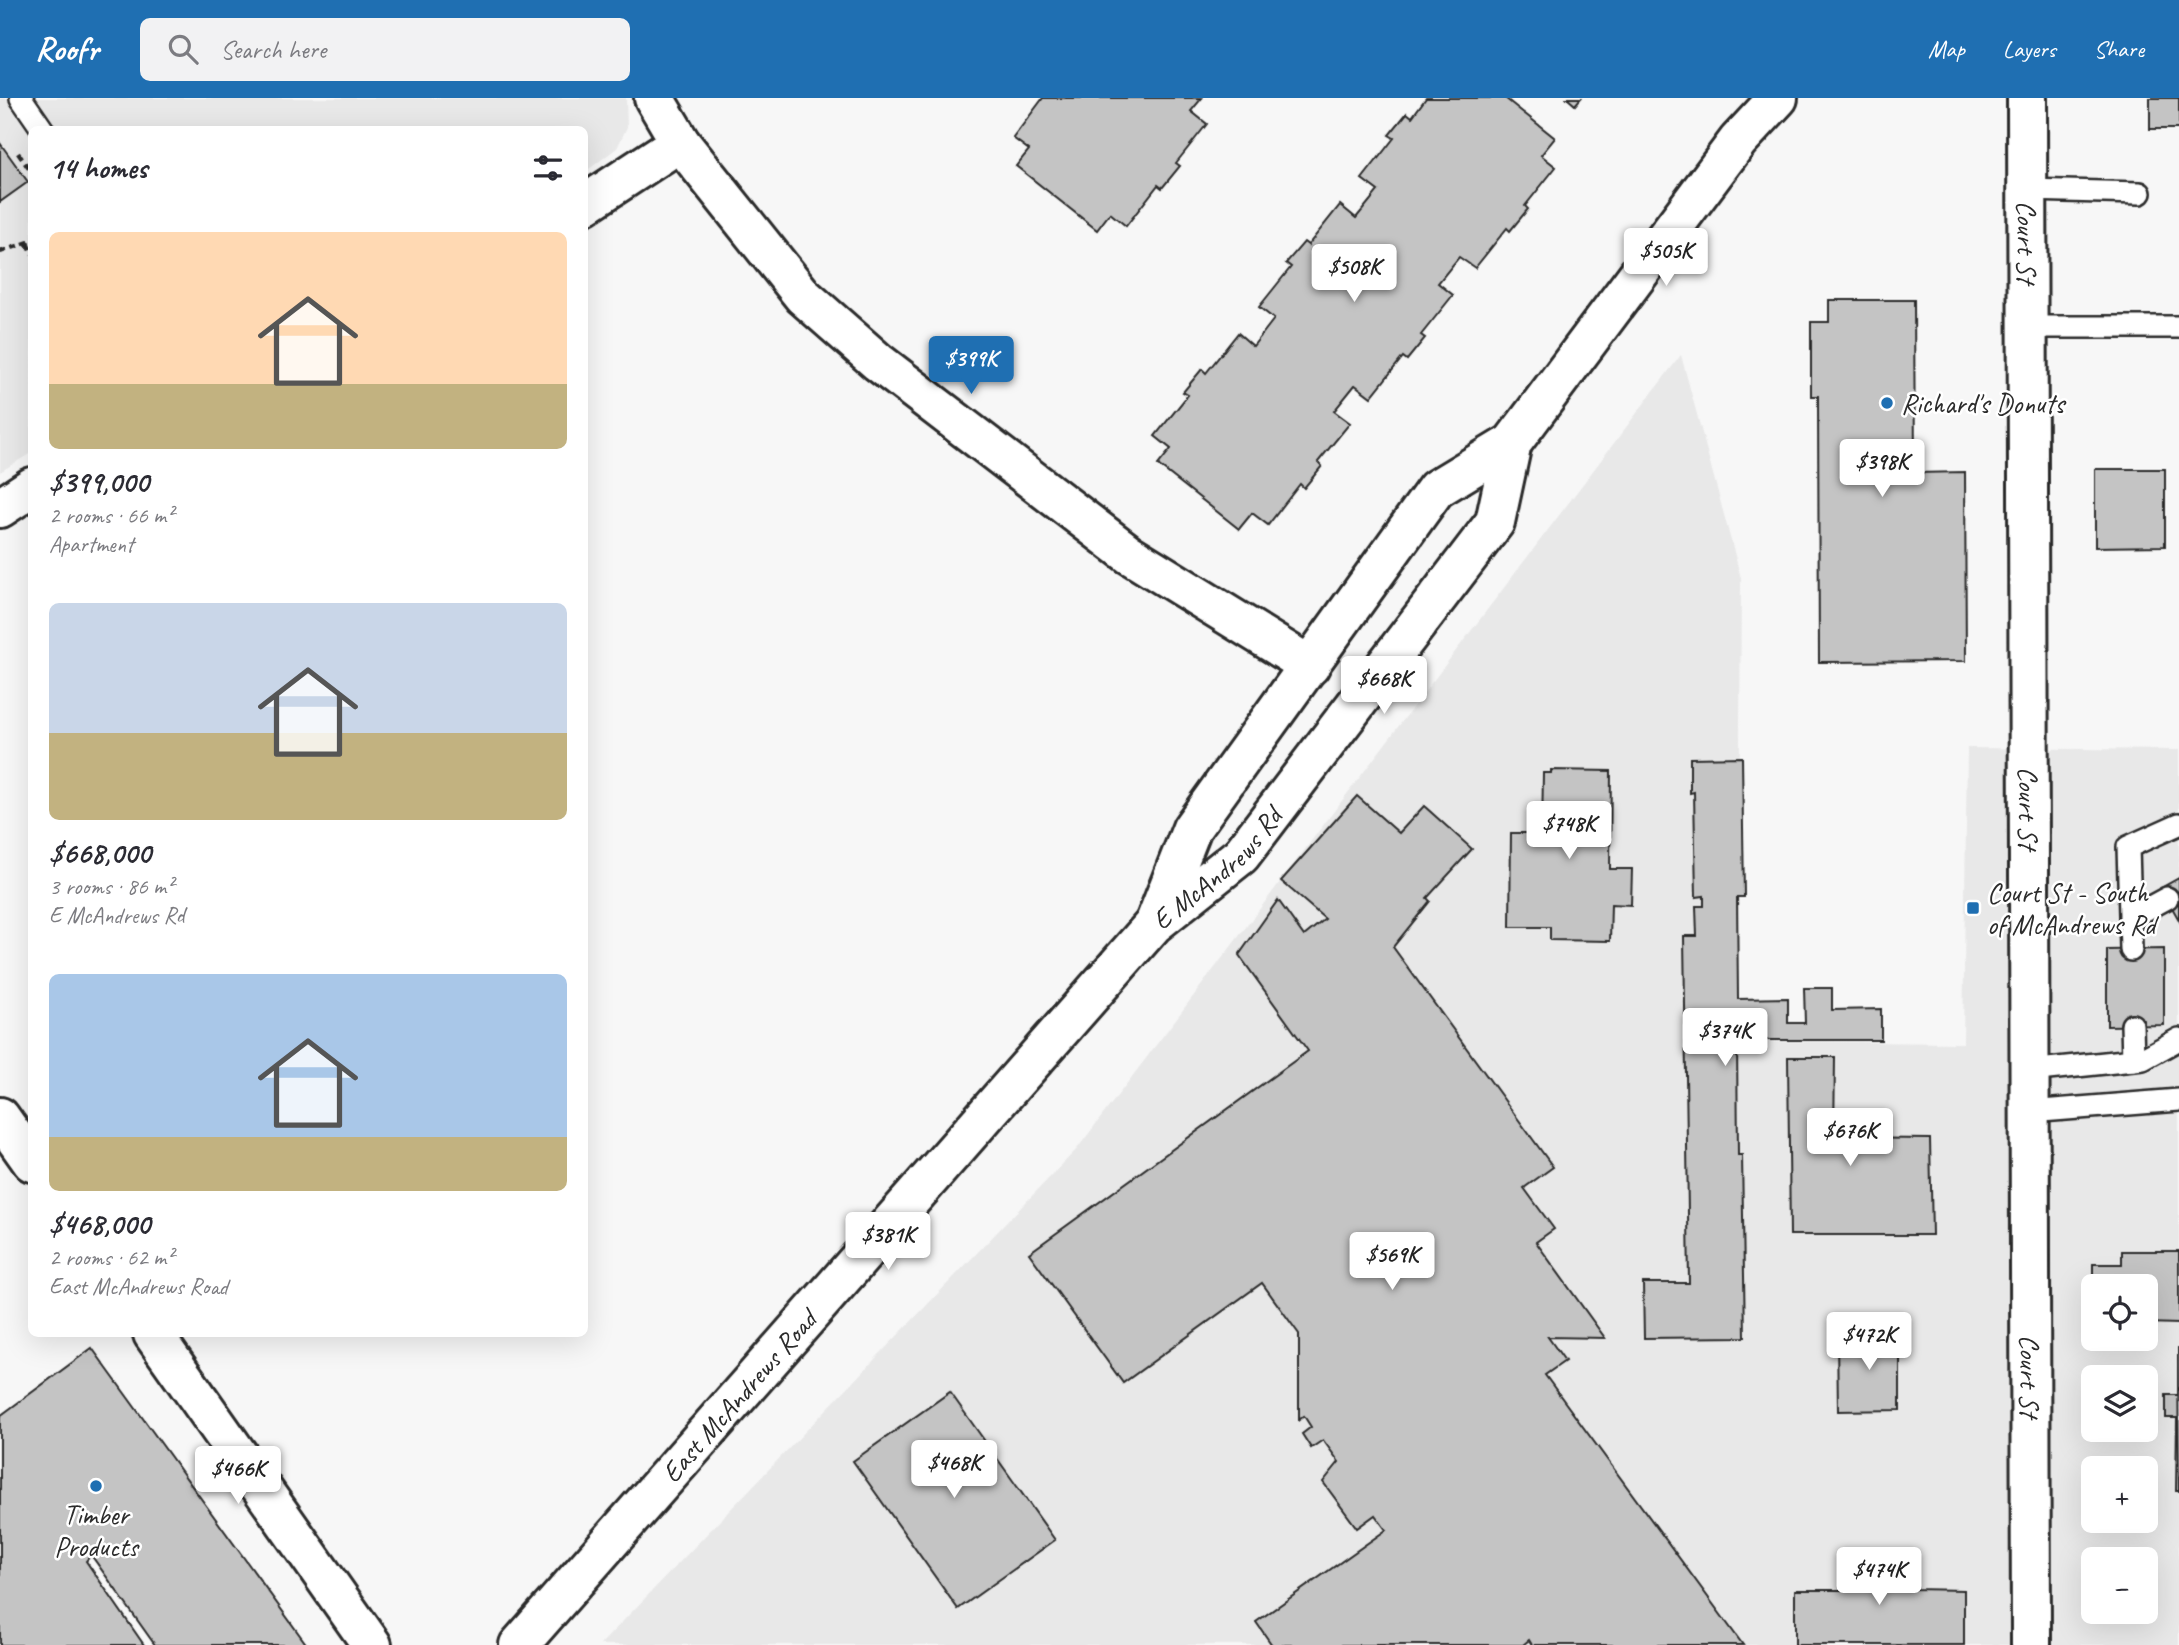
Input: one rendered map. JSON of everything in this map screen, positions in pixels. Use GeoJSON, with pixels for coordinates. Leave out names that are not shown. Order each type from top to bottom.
{"type":"FeatureCollection","features":[{"type":"Feature","properties":{"kind":"main road"},"geometry":{"type":"LineString","coordinates":[[654,98],[680,142],[803,296],[878,362],[1129,554],[1310,666]]}},
{"type":"Feature","properties":{"kind":"main road","name":"E McAndrews Rd"},"geometry":{"type":"LineString","coordinates":[[1154,924],[1192,828],[1436,489],[1512,443],[1738,141],[1778,98]]}},
{"type":"Feature","properties":{"kind":"main road","name":"Court St"},"geometry":{"type":"LineString","coordinates":[[2027,98],[2031,1645]]}},
{"type":"Feature","properties":{"kind":"main road"},"geometry":{"type":"LineString","coordinates":[[588,202],[680,142]]}},
{"type":"Feature","properties":{"kind":"main road","name":"E McAndrews Rd"},"geometry":{"type":"LineString","coordinates":[[1154,924],[1241,855],[1495,522],[1512,443]]}},
{"type":"Feature","properties":{"kind":"main road"},"geometry":{"type":"LineString","coordinates":[[0,508],[28,490]]}},
{"type":"Feature","properties":{"kind":"main road","name":"East McAndrews Road"},"geometry":{"type":"LineString","coordinates":[[519,1645],[1154,924]]}},
{"type":"Feature","properties":{"kind":"main road"},"geometry":{"type":"LineString","coordinates":[[0,1117],[28,1156]]}},
{"type":"Feature","properties":{"kind":"main road"},"geometry":{"type":"LineString","coordinates":[[155,1337],[372,1645]]}},
{"type":"Feature","properties":{"kind":"lane"},"geometry":{"type":"LineString","coordinates":[[21,98],[40,126]]}},
{"type":"Feature","properties":{"kind":"lane"},"geometry":{"type":"LineString","coordinates":[[2027,190],[2140,192]]}},
{"type":"Feature","properties":{"kind":"lane"},"geometry":{"type":"LineString","coordinates":[[2027,327],[2179,327]]}},
{"type":"Feature","properties":{"kind":"lane"},"geometry":{"type":"LineString","coordinates":[[2131,950],[2128,846],[2179,824]]}},
{"type":"Feature","properties":{"kind":"lane"},"geometry":{"type":"LineString","coordinates":[[2130,918],[2167,898]]}},
{"type":"Feature","properties":{"kind":"lane"},"geometry":{"type":"LineString","coordinates":[[2132,1025],[2133,1060]]}},
{"type":"Feature","properties":{"kind":"lane"},"geometry":{"type":"LineString","coordinates":[[2029,1071],[2143,1059],[2179,1039]]}},
{"type":"Feature","properties":{"kind":"lane"},"geometry":{"type":"LineString","coordinates":[[2029,1112],[2179,1100]]}},
{"type":"Feature","properties":{"kind":"path"},"geometry":{"type":"LineString","coordinates":[[0,252],[28,242]]}},
{"type":"Feature","properties":{"kind":"shaded area"},"geometry":{"type":"Polygon","coordinates":[[[0,98],[626,98],[627,127],[617,148],[588,170],[588,126],[28,126],[28,455],[0,472],[0,98]]]}},
{"type":"Feature","properties":{"kind":"shaded area"},"geometry":{"type":"Polygon","coordinates":[[[1681,355],[1741,578],[1738,1041],[1963,1043],[1967,748],[2179,750],[2179,1645],[600,1645],[1077,1149],[1681,355]]]}},
{"type":"Feature","properties":{"kind":"building"},"geometry":{"type":"Polygon","coordinates":[[[1043,98],[1202,98],[1191,111],[1207,124],[1176,163],[1180,166],[1162,188],[1158,185],[1126,226],[1110,213],[1097,230],[1016,166],[1029,150],[1013,138],[1043,98]]]}},
{"type":"Feature","properties":{"kind":"building"},"geometry":{"type":"Polygon","coordinates":[[[1426,98],[1505,98],[1555,138],[1541,155],[1556,167],[1525,206],[1528,209],[1510,231],[1507,228],[1475,268],[1459,257],[1438,283],[1453,295],[1421,335],[1425,338],[1407,360],[1403,357],[1371,397],[1355,385],[1334,411],[1350,423],[1318,462],[1322,466],[1304,488],[1300,484],[1268,525],[1252,513],[1239,529],[1158,465],[1171,449],[1155,436],[1188,395],[1183,392],[1202,369],[1206,373],[1238,333],[1253,346],[1274,319],[1259,307],[1291,267],[1286,263],[1304,242],[1308,245],[1340,205],[1356,218],[1378,191],[1362,179],[1394,138],[1389,135],[1407,113],[1412,117],[1426,98]]]}},
{"type":"Feature","properties":{"kind":"building"},"geometry":{"type":"Polygon","coordinates":[[[1567,98],[1581,98],[1575,105],[1567,98]]]}},
{"type":"Feature","properties":{"kind":"building"},"geometry":{"type":"Polygon","coordinates":[[[2150,98],[2179,98],[2179,129],[2150,129],[2150,98]]]}},
{"type":"Feature","properties":{"kind":"building"},"geometry":{"type":"Polygon","coordinates":[[[0,143],[28,182],[0,202],[0,143]]]}},
{"type":"Feature","properties":{"kind":"building"},"geometry":{"type":"Polygon","coordinates":[[[1829,300],[1914,300],[1915,473],[1965,472],[1966,661],[1819,662],[1818,396],[1811,396],[1811,322],[1829,322],[1829,300]]]}},
{"type":"Feature","properties":{"kind":"building"},"geometry":{"type":"Polygon","coordinates":[[[2095,469],[2165,469],[2165,546],[2095,547],[2095,469]]]}},
{"type":"Feature","properties":{"kind":"building"},"geometry":{"type":"Polygon","coordinates":[[[1742,757],[1744,897],[1737,897],[1738,999],[1788,998],[1788,1023],[1805,1023],[1804,988],[1832,988],[1832,1010],[1881,1009],[1881,1040],[1742,1040],[1742,1043],[1737,1043],[1745,1337],[1644,1338],[1643,1283],[1689,1283],[1684,936],[1697,936],[1696,906],[1704,906],[1704,896],[1696,897],[1694,792],[1690,793],[1690,758],[1742,757]]]}},
{"type":"Feature","properties":{"kind":"building"},"geometry":{"type":"Polygon","coordinates":[[[1551,770],[1611,771],[1610,869],[1632,869],[1631,905],[1611,904],[1610,941],[1550,940],[1550,927],[1510,927],[1511,833],[1542,833],[1543,773],[1551,773],[1551,770]]]}},
{"type":"Feature","properties":{"kind":"building"},"geometry":{"type":"Polygon","coordinates":[[[1357,796],[1399,833],[1424,806],[1472,849],[1427,898],[1430,901],[1393,947],[1553,1167],[1524,1188],[1554,1229],[1536,1242],[1605,1338],[1548,1337],[1565,1361],[1545,1375],[1743,1645],[1532,1645],[1529,1640],[1523,1645],[1272,1645],[1256,1622],[1386,1530],[1375,1515],[1357,1528],[1323,1482],[1339,1462],[1323,1440],[1311,1448],[1302,1434],[1311,1427],[1304,1416],[1299,1420],[1299,1334],[1262,1283],[1123,1383],[1029,1253],[1308,1051],[1239,955],[1278,900],[1304,936],[1325,919],[1281,881],[1357,796]]]}},
{"type":"Feature","properties":{"kind":"building"},"geometry":{"type":"Polygon","coordinates":[[[2179,878],[2179,920],[2161,888],[2179,878]]]}},
{"type":"Feature","properties":{"kind":"building"},"geometry":{"type":"Polygon","coordinates":[[[2164,949],[2164,1025],[2107,1026],[2107,950],[2164,949]]]}},
{"type":"Feature","properties":{"kind":"building"},"geometry":{"type":"Polygon","coordinates":[[[1788,1057],[1835,1057],[1834,1138],[1930,1139],[1932,1235],[1790,1235],[1788,1057]]]}},
{"type":"Feature","properties":{"kind":"building"},"geometry":{"type":"Polygon","coordinates":[[[2122,1251],[2179,1251],[2179,1324],[2158,1323],[2158,1274],[2093,1274],[2093,1264],[2122,1264],[2122,1251]]]}},
{"type":"Feature","properties":{"kind":"building"},"geometry":{"type":"Polygon","coordinates":[[[1837,1334],[1900,1334],[1900,1410],[1838,1411],[1837,1334]]]}},
{"type":"Feature","properties":{"kind":"building","name":"Timber Products"},"geometry":{"type":"Polygon","coordinates":[[[92,1348],[307,1645],[155,1645],[91,1555],[86,1561],[144,1645],[0,1645],[0,1416],[92,1348]]]}},
{"type":"Feature","properties":{"kind":"building"},"geometry":{"type":"Polygon","coordinates":[[[2178,1348],[2179,1491],[2176,1491],[2177,1418],[2166,1418],[2166,1395],[2178,1395],[2178,1348]]]}},
{"type":"Feature","properties":{"kind":"building"},"geometry":{"type":"Polygon","coordinates":[[[950,1392],[1055,1540],[958,1609],[853,1461],[950,1392]]]}},
{"type":"Feature","properties":{"kind":"building"},"geometry":{"type":"Polygon","coordinates":[[[1841,1553],[1914,1553],[1914,1589],[1964,1590],[1964,1645],[1795,1645],[1795,1590],[1841,1590],[1841,1553]]]}},
{"type":"Feature","properties":{"kind":"place","name":"Richard's Donuts"},"geometry":{"type":"Point","coordinates":[1887,403]}},
{"type":"Feature","properties":{"kind":"place","name":"Court St - South of McAndrews Rd"},"geometry":{"type":"Point","coordinates":[1973,908]}},
{"type":"Feature","properties":{"kind":"place","name":"Timber Products"},"geometry":{"type":"Point","coordinates":[96,1486]}}]}
